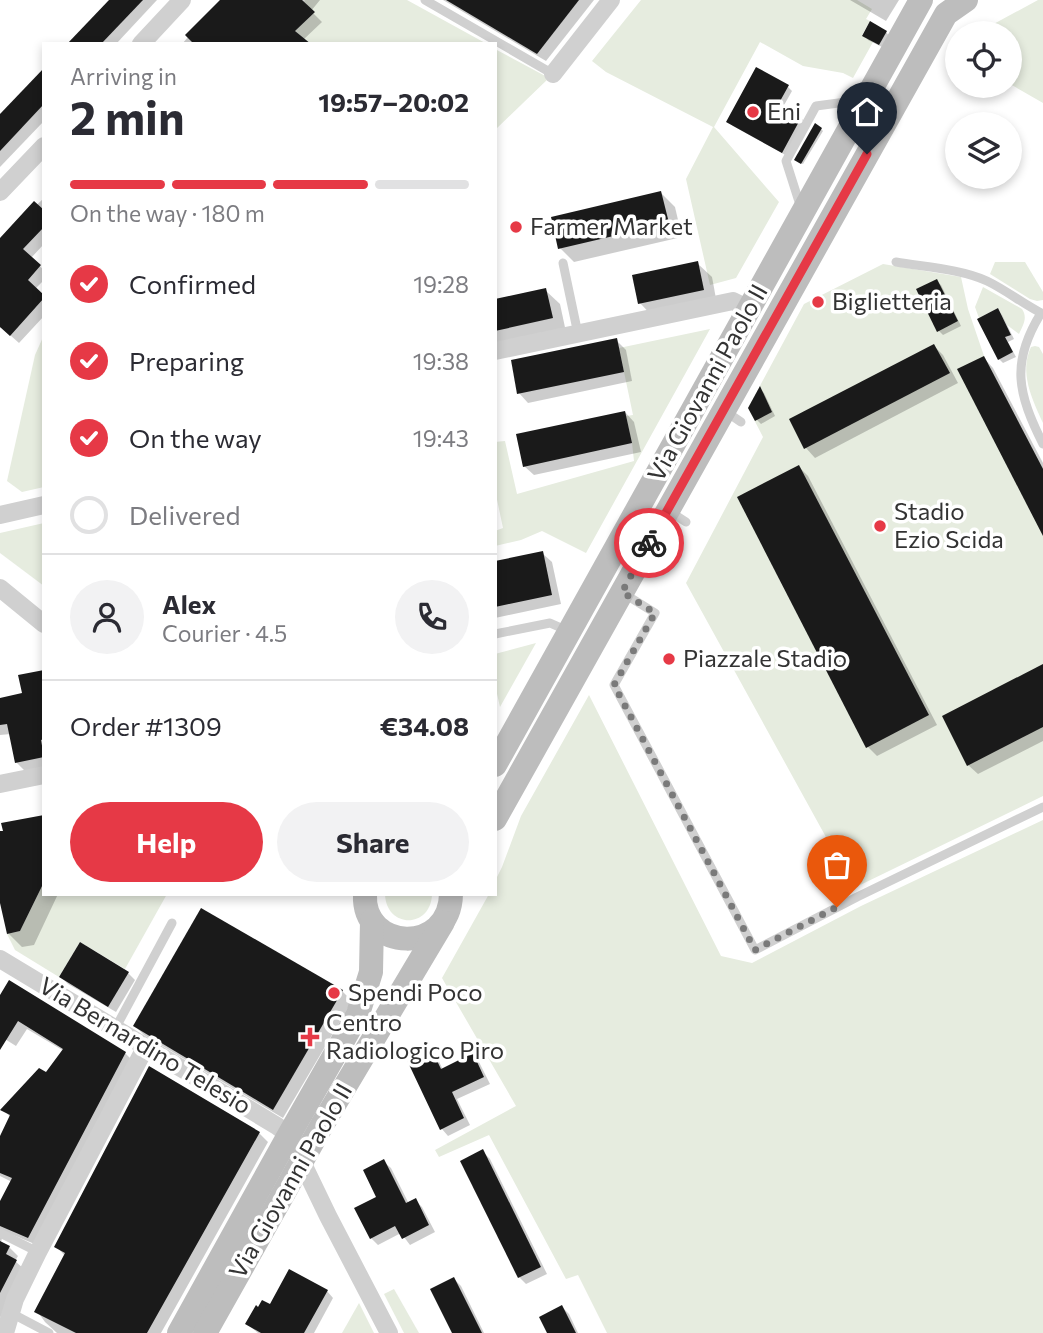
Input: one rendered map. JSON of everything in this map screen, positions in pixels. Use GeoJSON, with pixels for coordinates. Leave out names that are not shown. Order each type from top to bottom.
{"type":"FeatureCollection","features":[{"type":"Feature","properties":{"kind":"street"},"geometry":{"type":"LineString","coordinates":[[143,42],[183,0]]}},
{"type":"Feature","properties":{"kind":"street"},"geometry":{"type":"LineString","coordinates":[[553,74],[611,0]]}},
{"type":"Feature","properties":{"kind":"street","name":"Via Giovanni Paolo II"},"geometry":{"type":"LineString","coordinates":[[497,761],[921,0]]}},
{"type":"Feature","properties":{"kind":"street","name":"Via Giovanni Paolo II"},"geometry":{"type":"LineString","coordinates":[[497,815],[622,592],[677,516],[946,13],[966,0]]}},
{"type":"Feature","properties":{"kind":"street"},"geometry":{"type":"LineString","coordinates":[[0,192],[42,148]]}},
{"type":"Feature","properties":{"kind":"street"},"geometry":{"type":"LineString","coordinates":[[497,351],[733,301],[749,309]]}},
{"type":"Feature","properties":{"kind":"street"},"geometry":{"type":"LineString","coordinates":[[0,515],[42,505]]}},
{"type":"Feature","properties":{"kind":"street"},"geometry":{"type":"LineString","coordinates":[[0,588],[42,622]]}},
{"type":"Feature","properties":{"kind":"street"},"geometry":{"type":"LineString","coordinates":[[0,784],[42,775]]}},
{"type":"Feature","properties":{"kind":"street"},"geometry":{"type":"LineString","coordinates":[[364,905],[380,930],[401,939],[425,936],[435,930],[450,905]]}},
{"type":"Feature","properties":{"kind":"street","name":"Via Giovanni Paolo II"},"geometry":{"type":"LineString","coordinates":[[179,1333],[358,1014],[370,972],[364,905]]}},
{"type":"Feature","properties":{"kind":"street","name":"Via Giovanni Paolo II"},"geometry":{"type":"LineString","coordinates":[[205,1333],[450,905]]}},
{"type":"Feature","properties":{"kind":"street","name":"Via Bernardino Telesio"},"geometry":{"type":"LineString","coordinates":[[0,959],[289,1135]]}},
{"type":"Feature","properties":{"kind":"street"},"geometry":{"type":"LineString","coordinates":[[5,1333],[9,1312],[38,1252],[145,1048]]}},
{"type":"Feature","properties":{"kind":"street"},"geometry":{"type":"LineString","coordinates":[[289,1135],[389,1333]]}},
{"type":"Feature","properties":{"kind":"lane"},"geometry":{"type":"LineString","coordinates":[[425,0],[553,74]]}},
{"type":"Feature","properties":{"kind":"lane"},"geometry":{"type":"LineString","coordinates":[[803,213],[786,161],[816,106],[866,99]]}},
{"type":"Feature","properties":{"kind":"lane"},"geometry":{"type":"LineString","coordinates":[[896,261],[962,273],[986,281],[1042,314],[1030,332],[1023,352],[1021,384],[1026,407],[1043,444]]}},
{"type":"Feature","properties":{"kind":"lane"},"geometry":{"type":"LineString","coordinates":[[563,263],[578,334]]}},
{"type":"Feature","properties":{"kind":"lane"},"geometry":{"type":"LineString","coordinates":[[622,592],[655,613],[614,685],[755,950],[1043,807]]}},
{"type":"Feature","properties":{"kind":"lane"},"geometry":{"type":"LineString","coordinates":[[497,634],[550,623],[570,632]]}},
{"type":"Feature","properties":{"kind":"lane"},"geometry":{"type":"LineString","coordinates":[[115,1029],[173,923]]}},
{"type":"Feature","properties":{"kind":"lane"},"geometry":{"type":"LineString","coordinates":[[0,1233],[38,1252]]}},
{"type":"Feature","properties":{"kind":"lane"},"geometry":{"type":"LineString","coordinates":[[9,1312],[49,1333]]}},
{"type":"Feature","properties":{"kind":"shaded area"},"geometry":{"type":"Polygon","coordinates":[[[407,0],[483,42],[309,42],[295,31],[315,12],[304,2],[407,0]]]}},
{"type":"Feature","properties":{"kind":"shaded area"},"geometry":{"type":"Polygon","coordinates":[[[641,0],[857,0],[872,9],[866,19],[870,21],[862,35],[873,42],[853,78],[843,73],[803,66],[760,42],[714,127],[779,202],[736,278],[710,285],[686,179],[713,127],[606,72],[592,61],[641,0]]]}},
{"type":"Feature","properties":{"kind":"shaded area"},"geometry":{"type":"Polygon","coordinates":[[[1038,0],[1043,0],[1043,103],[1022,91],[1022,21],[999,21],[1038,0]]]}},
{"type":"Feature","properties":{"kind":"shaded area"},"geometry":{"type":"Polygon","coordinates":[[[497,50],[549,78],[497,128],[497,50]]]}},
{"type":"Feature","properties":{"kind":"shaded area"},"geometry":{"type":"Polygon","coordinates":[[[995,262],[1025,262],[1043,292],[1043,300],[1030,299],[990,274],[995,262]]]}},
{"type":"Feature","properties":{"kind":"shaded area","name":"Stadio Ezio Scida"},"geometry":{"type":"Polygon","coordinates":[[[883,264],[961,277],[968,309],[984,356],[1043,469],[1043,796],[854,888],[686,583],[763,437],[748,408],[804,304],[883,264]]]}},
{"type":"Feature","properties":{"kind":"shaded area"},"geometry":{"type":"Polygon","coordinates":[[[983,287],[1022,309],[1025,318],[1019,334],[1007,325],[998,308],[979,318],[975,307],[983,287]]]}},
{"type":"Feature","properties":{"kind":"shaded area"},"geometry":{"type":"Polygon","coordinates":[[[710,329],[586,553],[542,531],[521,540],[497,546],[497,530],[503,528],[497,500],[497,442],[505,441],[517,494],[634,461],[626,416],[633,415],[619,348],[710,329]]]}},
{"type":"Feature","properties":{"kind":"shaded area"},"geometry":{"type":"Polygon","coordinates":[[[42,339],[42,487],[22,492],[7,481],[35,355],[42,339]]]}},
{"type":"Feature","properties":{"kind":"shaded area"},"geometry":{"type":"Polygon","coordinates":[[[1031,347],[1039,347],[1043,354],[1043,423],[1031,395],[1027,376],[1028,356],[1031,347]]]}},
{"type":"Feature","properties":{"kind":"shaded area"},"geometry":{"type":"Polygon","coordinates":[[[42,523],[42,584],[0,553],[0,533],[42,523]]]}},
{"type":"Feature","properties":{"kind":"shaded area"},"geometry":{"type":"Polygon","coordinates":[[[536,643],[500,707],[497,694],[497,653],[536,643]]]}},
{"type":"Feature","properties":{"kind":"shaded area"},"geometry":{"type":"Polygon","coordinates":[[[589,695],[721,956],[752,963],[861,906],[1043,820],[1043,1333],[607,1333],[578,1275],[566,1279],[489,1135],[439,1157],[435,1150],[516,1106],[442,978],[488,896],[497,896],[497,877],[521,816],[589,695]]]}},
{"type":"Feature","properties":{"kind":"shaded area"},"geometry":{"type":"Polygon","coordinates":[[[42,886],[42,896],[166,896],[125,969],[80,942],[59,977],[15,950],[7,934],[20,931],[42,886]]]}},
{"type":"Feature","properties":{"kind":"shaded area"},"geometry":{"type":"Polygon","coordinates":[[[385,896],[432,896],[430,905],[417,919],[400,919],[387,905],[385,896]]]}},
{"type":"Feature","properties":{"kind":"shaded area"},"geometry":{"type":"Polygon","coordinates":[[[394,1289],[419,1333],[404,1333],[384,1294],[394,1289]]]}},
{"type":"Feature","properties":{"kind":"shaded area"},"geometry":{"type":"Polygon","coordinates":[[[359,1303],[374,1333],[342,1333],[359,1303]]]}},
{"type":"Feature","properties":{"kind":"building"},"geometry":{"type":"Polygon","coordinates":[[[109,0],[143,0],[103,42],[69,42],[109,0]]]}},
{"type":"Feature","properties":{"kind":"building"},"geometry":{"type":"Polygon","coordinates":[[[220,0],[302,0],[315,12],[295,31],[309,42],[192,42],[185,35],[220,0]]]}},
{"type":"Feature","properties":{"kind":"building"},"geometry":{"type":"Polygon","coordinates":[[[446,0],[579,0],[537,54],[446,0]]]}},
{"type":"Feature","properties":{"kind":"building"},"geometry":{"type":"Polygon","coordinates":[[[870,21],[887,31],[879,45],[862,36],[870,21]]]}},
{"type":"Feature","properties":{"kind":"building","name":"Eni"},"geometry":{"type":"Polygon","coordinates":[[[756,67],[789,85],[779,103],[802,116],[782,153],[726,122],[756,67]]]}},
{"type":"Feature","properties":{"kind":"building"},"geometry":{"type":"Polygon","coordinates":[[[42,70],[42,106],[0,151],[0,114],[42,70]]]}},
{"type":"Feature","properties":{"kind":"building"},"geometry":{"type":"Polygon","coordinates":[[[815,123],[822,128],[801,164],[794,160],[815,123]]]}},
{"type":"Feature","properties":{"kind":"building"},"geometry":{"type":"Polygon","coordinates":[[[661,191],[669,223],[558,249],[551,217],[661,191]]]}},
{"type":"Feature","properties":{"kind":"building"},"geometry":{"type":"Polygon","coordinates":[[[34,201],[42,208],[42,229],[23,249],[41,265],[28,280],[42,293],[42,300],[10,336],[0,327],[0,238],[34,201]]]}},
{"type":"Feature","properties":{"kind":"building"},"geometry":{"type":"Polygon","coordinates":[[[698,261],[704,290],[638,304],[632,275],[698,261]]]}},
{"type":"Feature","properties":{"kind":"building"},"geometry":{"type":"Polygon","coordinates":[[[937,279],[958,321],[937,332],[916,289],[937,279]]]}},
{"type":"Feature","properties":{"kind":"building"},"geometry":{"type":"Polygon","coordinates":[[[546,288],[553,318],[497,331],[497,299],[546,288]]]}},
{"type":"Feature","properties":{"kind":"building"},"geometry":{"type":"Polygon","coordinates":[[[998,308],[1011,335],[1005,337],[1013,352],[998,360],[977,319],[998,308]]]}},
{"type":"Feature","properties":{"kind":"building"},"geometry":{"type":"Polygon","coordinates":[[[617,338],[624,372],[517,394],[511,360],[617,338]]]}},
{"type":"Feature","properties":{"kind":"building"},"geometry":{"type":"Polygon","coordinates":[[[934,344],[950,373],[804,449],[789,419],[934,344]]]}},
{"type":"Feature","properties":{"kind":"building"},"geometry":{"type":"Polygon","coordinates":[[[984,356],[1043,469],[1043,536],[957,369],[984,356]]]}},
{"type":"Feature","properties":{"kind":"building"},"geometry":{"type":"Polygon","coordinates":[[[760,386],[772,412],[755,421],[748,408],[760,386]]]}},
{"type":"Feature","properties":{"kind":"building"},"geometry":{"type":"Polygon","coordinates":[[[625,411],[632,443],[523,467],[516,434],[625,411]]]}},
{"type":"Feature","properties":{"kind":"building"},"geometry":{"type":"Polygon","coordinates":[[[799,465],[929,715],[866,748],[737,497],[799,465]]]}},
{"type":"Feature","properties":{"kind":"building"},"geometry":{"type":"Polygon","coordinates":[[[543,551],[552,595],[497,607],[497,561],[543,551]]]}},
{"type":"Feature","properties":{"kind":"building"},"geometry":{"type":"Polygon","coordinates":[[[1043,664],[1043,727],[967,766],[942,716],[1043,664]]]}},
{"type":"Feature","properties":{"kind":"building"},"geometry":{"type":"Polygon","coordinates":[[[42,670],[42,757],[15,763],[7,724],[0,725],[0,698],[22,693],[18,675],[42,670]]]}},
{"type":"Feature","properties":{"kind":"building"},"geometry":{"type":"Polygon","coordinates":[[[42,815],[42,886],[20,931],[7,934],[0,903],[1,823],[42,815]]]}},
{"type":"Feature","properties":{"kind":"building"},"geometry":{"type":"Polygon","coordinates":[[[201,908],[343,990],[273,1110],[133,1026],[201,908]]]}},
{"type":"Feature","properties":{"kind":"building"},"geometry":{"type":"Polygon","coordinates":[[[80,942],[129,972],[108,1007],[59,977],[80,942]]]}},
{"type":"Feature","properties":{"kind":"building"},"geometry":{"type":"Polygon","coordinates":[[[9,980],[126,1052],[28,1238],[0,1226],[0,1201],[12,1178],[0,1173],[0,1136],[10,1115],[0,1110],[39,1068],[46,1072],[63,1049],[18,1021],[0,1050],[0,995],[9,980]]]}},
{"type":"Feature","properties":{"kind":"building"},"geometry":{"type":"Polygon","coordinates":[[[428,1042],[441,1069],[473,1053],[484,1077],[452,1092],[464,1118],[440,1130],[404,1054],[428,1042]]]}},
{"type":"Feature","properties":{"kind":"building"},"geometry":{"type":"Polygon","coordinates":[[[149,1066],[260,1132],[147,1333],[76,1333],[34,1312],[65,1253],[54,1247],[149,1066]]]}},
{"type":"Feature","properties":{"kind":"building"},"geometry":{"type":"Polygon","coordinates":[[[483,1149],[541,1267],[518,1278],[460,1161],[483,1149]]]}},
{"type":"Feature","properties":{"kind":"building"},"geometry":{"type":"Polygon","coordinates":[[[384,1159],[406,1203],[416,1198],[429,1225],[402,1239],[395,1226],[370,1239],[354,1208],[376,1197],[363,1170],[384,1159]]]}},
{"type":"Feature","properties":{"kind":"building"},"geometry":{"type":"Polygon","coordinates":[[[0,1241],[10,1246],[6,1254],[17,1260],[0,1293],[0,1241]]]}},
{"type":"Feature","properties":{"kind":"building"},"geometry":{"type":"Polygon","coordinates":[[[289,1269],[328,1290],[304,1333],[261,1333],[245,1324],[262,1300],[270,1304],[289,1269]]]}},
{"type":"Feature","properties":{"kind":"building"},"geometry":{"type":"Polygon","coordinates":[[[454,1277],[482,1333],[452,1333],[430,1289],[454,1277]]]}},
{"type":"Feature","properties":{"kind":"building"},"geometry":{"type":"Polygon","coordinates":[[[562,1305],[576,1333],[547,1333],[539,1317],[562,1305]]]}},
{"type":"Feature","properties":{"kind":"way so far"},"geometry":{"type":"LineString","coordinates":[[649,543],[622,592],[655,613],[614,685],[755,950],[837,907]]}},
{"type":"Feature","properties":{"kind":"place","name":"Eni"},"geometry":{"type":"Point","coordinates":[753,112]}},
{"type":"Feature","properties":{"kind":"place","name":"Farmer Market"},"geometry":{"type":"Point","coordinates":[516,227]}},
{"type":"Feature","properties":{"kind":"place","name":"Biglietteria"},"geometry":{"type":"Point","coordinates":[818,302]}},
{"type":"Feature","properties":{"kind":"place","name":"Stadio Ezio Scida"},"geometry":{"type":"Point","coordinates":[880,526]}},
{"type":"Feature","properties":{"kind":"place","name":"Piazzale Stadio"},"geometry":{"type":"Point","coordinates":[669,659]}},
{"type":"Feature","properties":{"kind":"place","name":"Spendi Poco"},"geometry":{"type":"Point","coordinates":[334,993]}},
{"type":"Feature","properties":{"kind":"place","name":"Centro Radiologico Piro"},"geometry":{"type":"Point","coordinates":[310,1037]}},
{"type":"Feature","properties":{"kind":"route"},"geometry":{"type":"LineString","coordinates":[[649,543],[867,154]]}}]}
